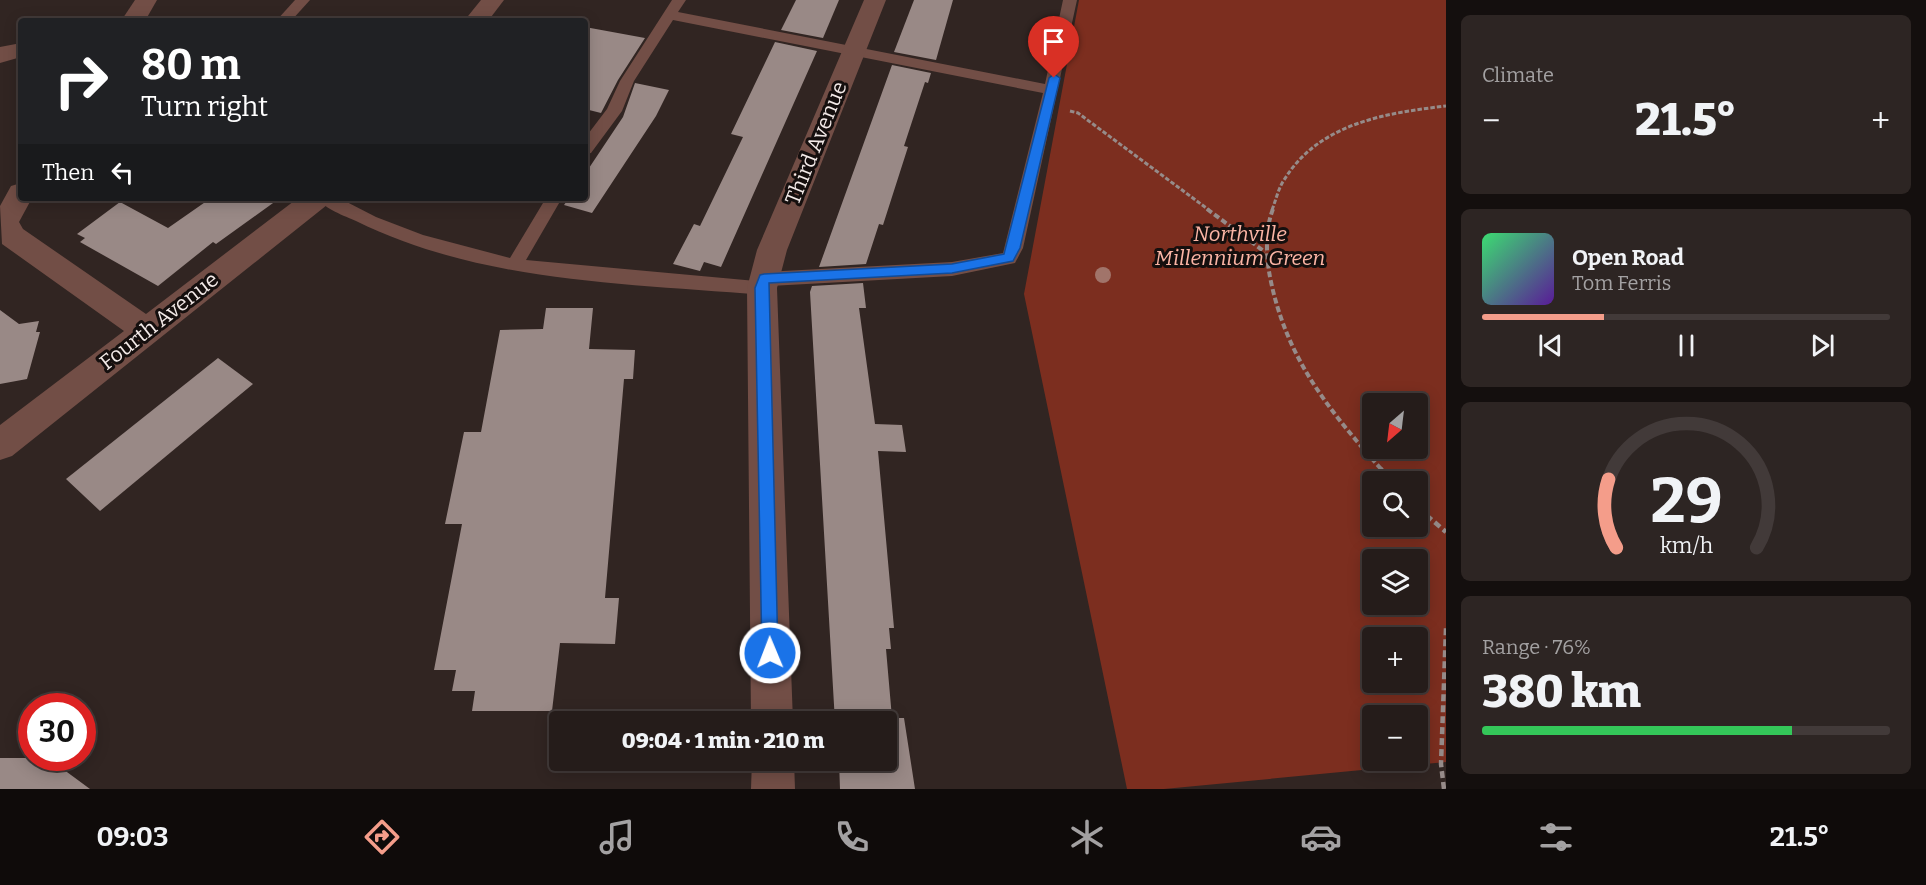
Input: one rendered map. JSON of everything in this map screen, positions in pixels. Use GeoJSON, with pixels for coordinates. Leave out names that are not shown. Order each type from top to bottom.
{"type":"FeatureCollection","features":[{"type":"Feature","properties":{"kind":"street"},"geometry":{"type":"LineString","coordinates":[[135,18],[146,0]]}},
{"type":"Feature","properties":{"kind":"street"},"geometry":{"type":"LineString","coordinates":[[479,18],[494,0]]}},
{"type":"Feature","properties":{"kind":"street","name":"Third Avenue"},"geometry":{"type":"LineString","coordinates":[[772,711],[763,283],[772,250],[875,0]]}},
{"type":"Feature","properties":{"kind":"street"},"geometry":{"type":"LineString","coordinates":[[0,55],[18,51]]}},
{"type":"Feature","properties":{"kind":"street"},"geometry":{"type":"LineString","coordinates":[[18,198],[5,222],[6,239],[146,330]]}},
{"type":"Feature","properties":{"kind":"street","name":"Fourth Avenue"},"geometry":{"type":"LineString","coordinates":[[0,445],[313,201]]}},
{"type":"Feature","properties":{"kind":"street"},"geometry":{"type":"LineString","coordinates":[[772,771],[773,789]]}},
{"type":"Feature","properties":{"kind":"lane"},"geometry":{"type":"LineString","coordinates":[[286,18],[303,0]]}},
{"type":"Feature","properties":{"kind":"lane"},"geometry":{"type":"LineString","coordinates":[[588,145],[614,111],[627,81],[679,0]]}},
{"type":"Feature","properties":{"kind":"lane"},"geometry":{"type":"LineString","coordinates":[[331,201],[345,210],[455,253],[514,266],[763,283],[952,269],[1009,258],[1014,248],[1070,0]]}},
{"type":"Feature","properties":{"kind":"lane"},"geometry":{"type":"LineString","coordinates":[[670,15],[1051,90]]}},
{"type":"Feature","properties":{"kind":"lane"},"geometry":{"type":"LineString","coordinates":[[514,266],[552,201]]}},
{"type":"Feature","properties":{"kind":"path"},"geometry":{"type":"LineString","coordinates":[[1383,471],[1325,403],[1298,359],[1271,291],[1265,253],[1269,211],[1279,185],[1295,164],[1317,144],[1342,128],[1396,111],[1446,106]]}},
{"type":"Feature","properties":{"kind":"path"},"geometry":{"type":"LineString","coordinates":[[1063,110],[1078,113],[1265,253]]}},
{"type":"Feature","properties":{"kind":"path"},"geometry":{"type":"LineString","coordinates":[[1428,517],[1446,532]]}},
{"type":"Feature","properties":{"kind":"path"},"geometry":{"type":"LineString","coordinates":[[1444,789],[1441,764],[1446,628]]}},
{"type":"Feature","properties":{"kind":"green space","name":"Northville Millennium Green"},"geometry":{"type":"Polygon","coordinates":[[[1079,0],[1446,0],[1446,762],[1428,764],[1428,705],[1362,705],[1362,770],[1164,789],[1127,789],[1024,294],[1079,0]]]}},
{"type":"Feature","properties":{"kind":"building"},"geometry":{"type":"Polygon","coordinates":[[[796,0],[839,0],[823,38],[781,30],[796,0]]]}},
{"type":"Feature","properties":{"kind":"building"},"geometry":{"type":"Polygon","coordinates":[[[914,0],[953,0],[936,60],[894,52],[914,0]]]}},
{"type":"Feature","properties":{"kind":"building"},"geometry":{"type":"Polygon","coordinates":[[[588,28],[645,38],[618,80],[601,113],[588,110],[588,28]]]}},
{"type":"Feature","properties":{"kind":"building"},"geometry":{"type":"Polygon","coordinates":[[[775,42],[817,51],[721,267],[704,262],[700,271],[673,264],[694,224],[700,226],[743,137],[731,134],[775,42]]]}},
{"type":"Feature","properties":{"kind":"building"},"geometry":{"type":"Polygon","coordinates":[[[892,65],[931,73],[928,83],[925,82],[904,146],[908,147],[883,225],[879,224],[866,264],[819,267],[892,65]]]}},
{"type":"Feature","properties":{"kind":"building"},"geometry":{"type":"Polygon","coordinates":[[[635,83],[669,90],[656,116],[592,213],[564,205],[567,201],[588,201],[588,170],[623,117],[635,83]]]}},
{"type":"Feature","properties":{"kind":"building"},"geometry":{"type":"Polygon","coordinates":[[[207,201],[276,201],[216,244],[213,242],[158,286],[80,242],[85,238],[77,234],[120,202],[168,228],[207,201]]]}},
{"type":"Feature","properties":{"kind":"building"},"geometry":{"type":"Polygon","coordinates":[[[863,283],[866,308],[859,308],[875,424],[902,425],[906,452],[878,451],[894,628],[889,628],[891,649],[886,649],[891,711],[834,711],[810,292],[812,286],[863,283]]]}},
{"type":"Feature","properties":{"kind":"building"},"geometry":{"type":"Polygon","coordinates":[[[546,308],[593,308],[589,349],[635,350],[633,379],[624,379],[605,598],[619,598],[615,644],[560,643],[552,711],[472,711],[475,691],[452,691],[456,670],[434,670],[462,524],[445,524],[464,432],[481,432],[500,330],[543,329],[546,308]]]}},
{"type":"Feature","properties":{"kind":"building"},"geometry":{"type":"Polygon","coordinates":[[[0,310],[19,324],[39,321],[36,332],[40,332],[27,379],[0,384],[0,310]]]}},
{"type":"Feature","properties":{"kind":"building"},"geometry":{"type":"Polygon","coordinates":[[[218,358],[253,384],[100,511],[66,479],[218,358]]]}},
{"type":"Feature","properties":{"kind":"building"},"geometry":{"type":"Polygon","coordinates":[[[897,718],[904,718],[915,789],[840,789],[839,771],[897,771],[897,718]]]}},
{"type":"Feature","properties":{"kind":"building"},"geometry":{"type":"Polygon","coordinates":[[[0,758],[18,758],[18,771],[66,771],[90,789],[0,789],[0,758]]]}},
{"type":"Feature","properties":{"kind":"route"},"geometry":{"type":"LineString","coordinates":[[770,653],[762,288],[764,279],[952,269],[1009,258],[1014,248],[1054,78]]}}]}
